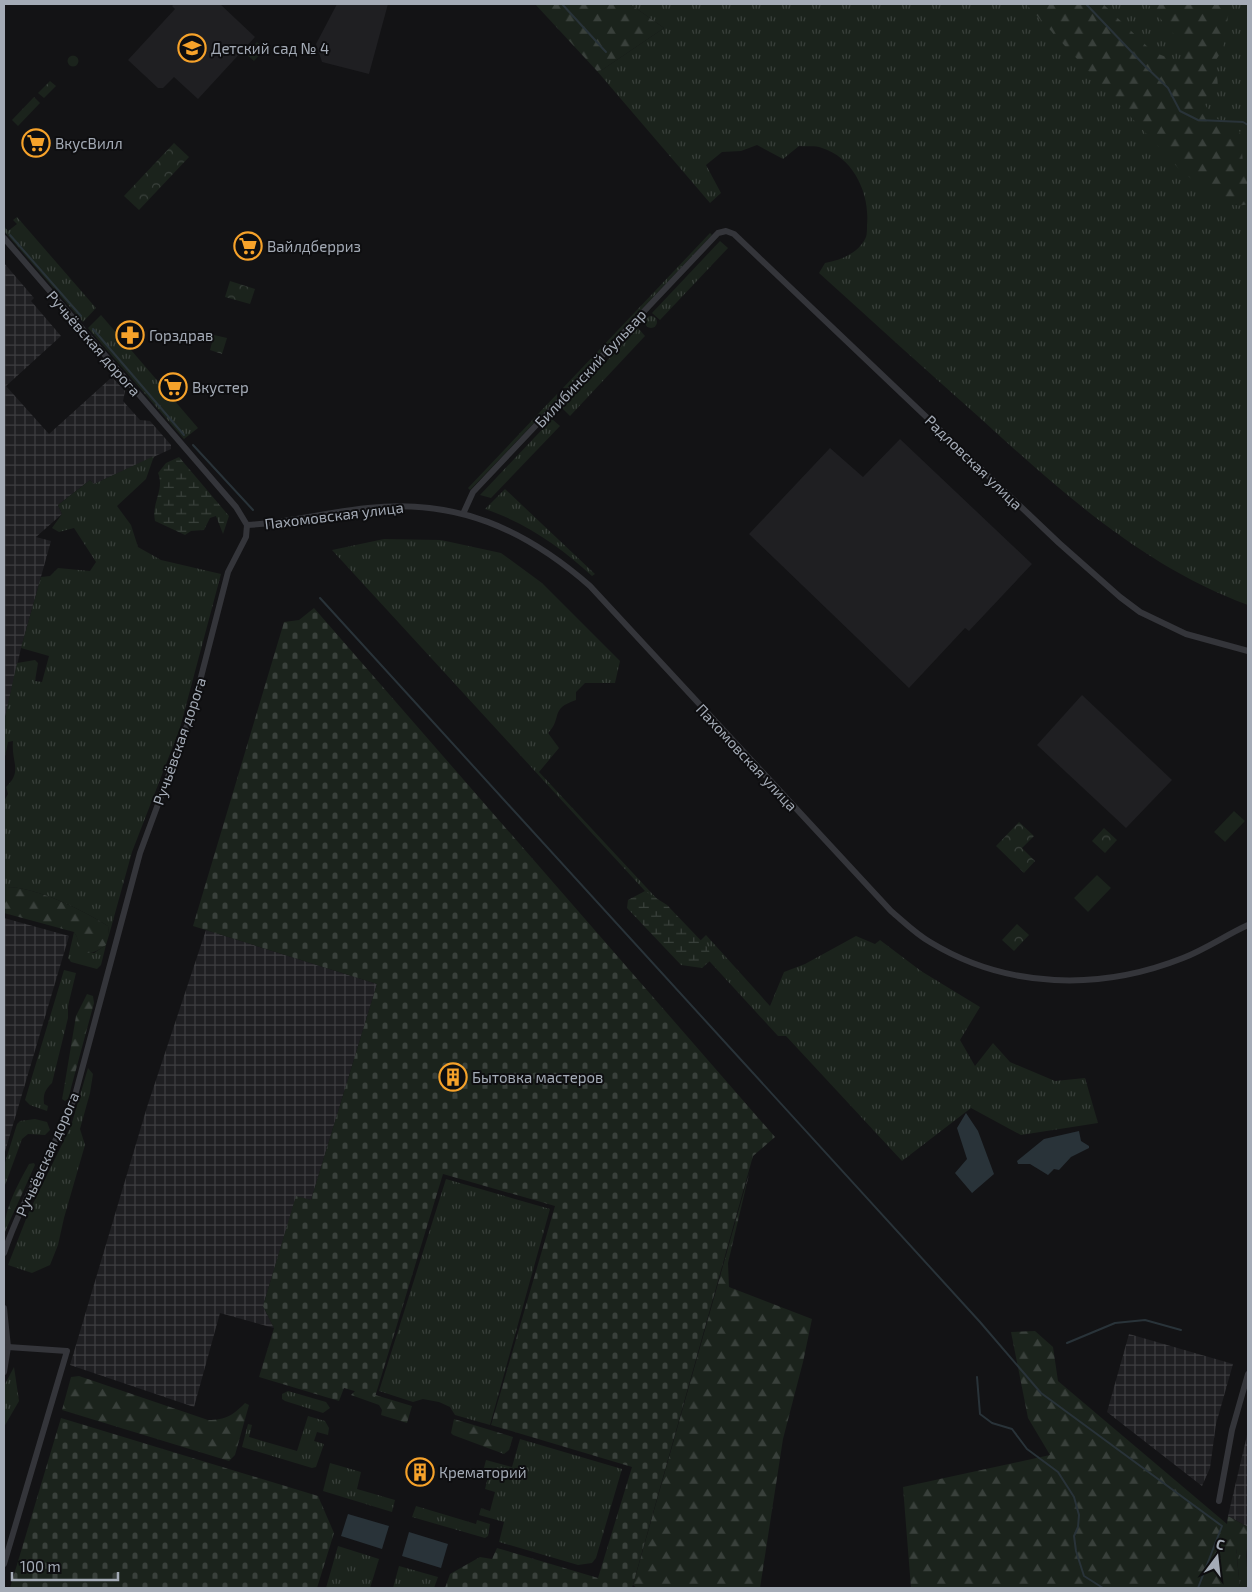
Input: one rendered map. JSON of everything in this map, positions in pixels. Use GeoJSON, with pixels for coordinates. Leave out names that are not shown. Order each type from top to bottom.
{"type":"FeatureCollection","features":[{"type":"Feature","properties":{"kind":"street","name":"Билибинский бульвар"},"geometry":{"type":"LineString","coordinates":[[463,514],[473,492],[718,233],[726,231]]}},
{"type":"Feature","properties":{"kind":"street","name":"Радловская улица"},"geometry":{"type":"LineString","coordinates":[[726,231],[734,234],[1059,543],[1120,597],[1140,612],[1186,634],[1248,651]]}},
{"type":"Feature","properties":{"kind":"street","name":"Ручьёвская дорога"},"geometry":{"type":"LineString","coordinates":[[4,238],[236,507],[247,525],[246,537],[228,572],[192,712],[140,854],[74,1099],[65,1121],[26,1197],[4,1254]]}},
{"type":"Feature","properties":{"kind":"street","name":"Пахомовская улица"},"geometry":{"type":"LineString","coordinates":[[247,525],[390,506],[420,506],[463,514],[504,528],[526,538],[569,568],[590,586],[891,911],[929,942],[977,965],[1010,975],[1036,979],[1090,981],[1135,973],[1184,958],[1248,925]]}},
{"type":"Feature","properties":{"kind":"street"},"geometry":{"type":"LineString","coordinates":[[4,1308],[8,1347],[4,1372]]}},
{"type":"Feature","properties":{"kind":"street"},"geometry":{"type":"LineString","coordinates":[[4,1564],[67,1351],[8,1347]]}},
{"type":"Feature","properties":{"kind":"street"},"geometry":{"type":"LineString","coordinates":[[1218,1501],[1232,1430],[1248,1374]]}},
{"type":"Feature","properties":{"kind":"shaded area","name":"Детский сад № 4"},"geometry":{"type":"Polygon","coordinates":[[[174,4],[220,4],[255,37],[198,99],[174,77],[163,88],[158,88],[128,60],[175,9],[172,6],[174,4]]]}},
{"type":"Feature","properties":{"kind":"shaded area"},"geometry":{"type":"Polygon","coordinates":[[[337,4],[388,4],[369,74],[322,62],[316,44],[337,4]]]}},
{"type":"Feature","properties":{"kind":"shaded area"},"geometry":{"type":"Polygon","coordinates":[[[4,263],[34,298],[31,301],[61,336],[6,386],[49,434],[112,377],[125,391],[123,401],[140,420],[150,421],[171,445],[171,449],[94,484],[90,480],[58,505],[62,514],[36,537],[51,541],[21,648],[4,722],[4,263]]]}},
{"type":"Feature","properties":{"kind":"shaded area"},"geometry":{"type":"Polygon","coordinates":[[[900,439],[1032,564],[969,631],[965,628],[909,688],[749,534],[830,448],[863,477],[900,439]]]}},
{"type":"Feature","properties":{"kind":"shaded area"},"geometry":{"type":"Polygon","coordinates":[[[1082,695],[1172,780],[1126,828],[1037,745],[1082,695]]]}},
{"type":"Feature","properties":{"kind":"shaded area"},"geometry":{"type":"Polygon","coordinates":[[[4,918],[69,936],[4,1155],[4,918]]]}},
{"type":"Feature","properties":{"kind":"shaded area"},"geometry":{"type":"Polygon","coordinates":[[[206,930],[377,984],[311,1200],[296,1197],[263,1306],[274,1328],[220,1313],[194,1407],[70,1365],[147,1107],[206,930]]]}},
{"type":"Feature","properties":{"kind":"shaded area"},"geometry":{"type":"Polygon","coordinates":[[[966,1113],[978,1131],[994,1174],[972,1193],[955,1173],[967,1159],[957,1128],[966,1113]]]}},
{"type":"Feature","properties":{"kind":"shaded area"},"geometry":{"type":"Polygon","coordinates":[[[1079,1131],[1081,1141],[1089,1146],[1089,1148],[1071,1157],[1059,1170],[1054,1169],[1048,1175],[1030,1164],[1018,1164],[1017,1161],[1044,1139],[1079,1131]]]}},
{"type":"Feature","properties":{"kind":"shaded area"},"geometry":{"type":"Polygon","coordinates":[[[1129,1334],[1233,1364],[1216,1424],[1210,1468],[1202,1486],[1107,1412],[1129,1334]]]}},
{"type":"Feature","properties":{"kind":"shaded area"},"geometry":{"type":"Polygon","coordinates":[[[1248,1431],[1248,1527],[1228,1516],[1248,1431]]]}},
{"type":"Feature","properties":{"kind":"shaded area"},"geometry":{"type":"Polygon","coordinates":[[[348,1514],[389,1526],[382,1549],[341,1536],[348,1514]]]}},
{"type":"Feature","properties":{"kind":"shaded area"},"geometry":{"type":"Polygon","coordinates":[[[409,1532],[448,1544],[441,1568],[402,1556],[409,1532]]]}},
{"type":"Feature","properties":{"kind":"green space"},"geometry":{"type":"Polygon","coordinates":[[[535,4],[630,4],[664,28],[602,70],[597,71],[535,4]]]}},
{"type":"Feature","properties":{"kind":"green space"},"geometry":{"type":"Polygon","coordinates":[[[630,4],[1248,4],[1248,605],[1210,589],[1174,570],[1105,525],[1041,473],[819,273],[825,263],[843,258],[854,251],[863,243],[866,236],[867,213],[863,190],[858,179],[843,160],[833,153],[813,146],[799,146],[783,159],[757,145],[741,151],[722,152],[706,165],[721,193],[710,203],[597,71],[602,70],[664,28],[630,4]]]}},
{"type":"Feature","properties":{"kind":"green space"},"geometry":{"type":"Polygon","coordinates":[[[1026,4],[1103,4],[1153,52],[1177,61],[1182,57],[1183,50],[1176,37],[1148,4],[1230,4],[1223,49],[1216,60],[1218,88],[1202,100],[1213,117],[1236,127],[1240,132],[1244,173],[1248,184],[1248,204],[1229,204],[1220,200],[1181,171],[1026,4]]]}},
{"type":"Feature","properties":{"kind":"green space"},"geometry":{"type":"Polygon","coordinates":[[[257,42],[265,49],[254,61],[246,54],[257,42]]]}},
{"type":"Feature","properties":{"kind":"green space"},"geometry":{"type":"Polygon","coordinates":[[[73,55],[79,61],[73,67],[67,61],[73,55]]]}},
{"type":"Feature","properties":{"kind":"green space"},"geometry":{"type":"Polygon","coordinates":[[[50,81],[56,86],[44,98],[38,93],[50,81]]]}},
{"type":"Feature","properties":{"kind":"green space"},"geometry":{"type":"Polygon","coordinates":[[[34,97],[40,103],[18,126],[12,120],[34,97]]]}},
{"type":"Feature","properties":{"kind":"green space"},"geometry":{"type":"Polygon","coordinates":[[[174,143],[189,157],[139,210],[124,196],[174,143]]]}},
{"type":"Feature","properties":{"kind":"green space"},"geometry":{"type":"Polygon","coordinates":[[[17,217],[96,308],[83,322],[4,231],[4,226],[8,231],[17,224],[13,220],[17,217]]]}},
{"type":"Feature","properties":{"kind":"green space"},"geometry":{"type":"Polygon","coordinates":[[[710,233],[712,235],[567,388],[563,388],[710,233]]]}},
{"type":"Feature","properties":{"kind":"green space"},"geometry":{"type":"Polygon","coordinates":[[[720,241],[728,248],[660,320],[652,313],[720,241]]]}},
{"type":"Feature","properties":{"kind":"green space"},"geometry":{"type":"Polygon","coordinates":[[[230,281],[255,289],[250,304],[225,297],[230,281]]]}},
{"type":"Feature","properties":{"kind":"green space"},"geometry":{"type":"Polygon","coordinates":[[[101,315],[198,428],[184,439],[88,328],[101,315]]]}},
{"type":"Feature","properties":{"kind":"green space"},"geometry":{"type":"Polygon","coordinates":[[[651,316],[657,322],[651,328],[645,322],[651,316]]]}},
{"type":"Feature","properties":{"kind":"green space"},"geometry":{"type":"Polygon","coordinates":[[[638,328],[645,336],[570,416],[562,408],[638,328]]]}},
{"type":"Feature","properties":{"kind":"green space"},"geometry":{"type":"Polygon","coordinates":[[[214,335],[227,338],[222,354],[210,350],[214,335]]]}},
{"type":"Feature","properties":{"kind":"green space"},"geometry":{"type":"Polygon","coordinates":[[[557,394],[557,399],[470,490],[468,488],[557,394]]]}},
{"type":"Feature","properties":{"kind":"green space"},"geometry":{"type":"Polygon","coordinates":[[[552,419],[560,426],[491,498],[480,495],[552,419]]]}},
{"type":"Feature","properties":{"kind":"green space"},"geometry":{"type":"Polygon","coordinates":[[[154,456],[146,479],[117,506],[131,525],[138,547],[161,560],[221,574],[180,728],[132,852],[109,935],[108,926],[72,906],[30,890],[4,887],[4,801],[8,794],[6,787],[14,776],[15,766],[13,741],[8,742],[4,761],[4,722],[17,663],[35,660],[38,663],[35,681],[42,682],[49,656],[21,648],[41,577],[50,576],[58,568],[90,571],[96,562],[74,528],[59,532],[52,528],[62,514],[58,505],[90,480],[94,484],[154,456]]]}},
{"type":"Feature","properties":{"kind":"green space"},"geometry":{"type":"Polygon","coordinates":[[[179,457],[229,516],[223,534],[216,516],[210,518],[204,530],[191,531],[185,535],[155,521],[154,514],[160,485],[158,473],[166,463],[179,457]]]}},
{"type":"Feature","properties":{"kind":"green space"},"geometry":{"type":"Polygon","coordinates":[[[505,489],[595,574],[592,576],[568,555],[529,529],[485,509],[505,489]]]}},
{"type":"Feature","properties":{"kind":"green space"},"geometry":{"type":"Polygon","coordinates":[[[384,539],[441,540],[501,553],[542,583],[620,661],[615,683],[585,683],[576,692],[576,700],[559,710],[555,723],[548,733],[559,748],[539,772],[698,943],[706,935],[770,1006],[784,972],[805,964],[856,936],[875,944],[880,940],[921,971],[980,1007],[960,1040],[975,1066],[993,1043],[1010,1062],[1055,1081],[1085,1078],[1098,1123],[1021,1135],[971,1108],[902,1161],[786,1036],[778,1036],[332,550],[384,539]]]}},
{"type":"Feature","properties":{"kind":"green space"},"geometry":{"type":"Polygon","coordinates":[[[314,608],[775,1137],[753,1156],[632,1588],[445,1588],[450,1574],[480,1557],[492,1559],[497,1548],[598,1578],[632,1467],[491,1425],[555,1206],[443,1174],[375,1397],[344,1388],[339,1401],[259,1377],[274,1328],[263,1306],[296,1196],[311,1200],[377,984],[193,926],[284,622],[299,620],[314,608]]]}},
{"type":"Feature","properties":{"kind":"green space"},"geometry":{"type":"Polygon","coordinates":[[[1234,811],[1245,821],[1225,842],[1214,832],[1234,811]]]}},
{"type":"Feature","properties":{"kind":"green space"},"geometry":{"type":"Polygon","coordinates":[[[1019,822],[1034,836],[1022,848],[1035,861],[1024,873],[996,846],[1019,822]]]}},
{"type":"Feature","properties":{"kind":"green space"},"geometry":{"type":"Polygon","coordinates":[[[1104,828],[1117,840],[1105,853],[1092,841],[1104,828]]]}},
{"type":"Feature","properties":{"kind":"green space"},"geometry":{"type":"Polygon","coordinates":[[[1097,875],[1111,888],[1088,912],[1074,898],[1097,875]]]}},
{"type":"Feature","properties":{"kind":"green space"},"geometry":{"type":"Polygon","coordinates":[[[4,887],[30,890],[58,900],[108,926],[109,935],[106,945],[93,952],[79,951],[77,937],[74,932],[4,913],[4,887]]]}},
{"type":"Feature","properties":{"kind":"green space"},"geometry":{"type":"Polygon","coordinates":[[[645,891],[667,905],[709,949],[710,961],[702,968],[681,965],[627,908],[628,900],[645,891]]]}},
{"type":"Feature","properties":{"kind":"green space"},"geometry":{"type":"Polygon","coordinates":[[[1017,924],[1029,935],[1014,951],[1002,940],[1017,924]]]}},
{"type":"Feature","properties":{"kind":"green space"},"geometry":{"type":"Polygon","coordinates":[[[74,932],[80,951],[94,953],[106,945],[101,965],[97,969],[71,962],[68,958],[74,932]]]}},
{"type":"Feature","properties":{"kind":"green space"},"geometry":{"type":"Polygon","coordinates":[[[64,970],[76,973],[68,1006],[68,1018],[52,1083],[44,1095],[44,1104],[48,1106],[47,1111],[30,1105],[25,1100],[64,970]]]}},
{"type":"Feature","properties":{"kind":"green space"},"geometry":{"type":"Polygon","coordinates":[[[87,994],[93,996],[94,1003],[69,1098],[65,1101],[62,1099],[76,1016],[87,994]]]}},
{"type":"Feature","properties":{"kind":"green space"},"geometry":{"type":"Polygon","coordinates":[[[88,1068],[93,1074],[80,1129],[85,1145],[58,1245],[50,1265],[32,1273],[8,1265],[28,1214],[71,1126],[88,1068]]]}},
{"type":"Feature","properties":{"kind":"green space"},"geometry":{"type":"Polygon","coordinates":[[[35,1119],[47,1122],[50,1130],[45,1135],[28,1134],[22,1139],[4,1188],[4,1166],[17,1124],[20,1121],[35,1119]]]}},
{"type":"Feature","properties":{"kind":"green space"},"geometry":{"type":"Polygon","coordinates":[[[34,1163],[35,1165],[4,1234],[6,1216],[12,1198],[29,1164],[34,1163]]]}},
{"type":"Feature","properties":{"kind":"green space"},"geometry":{"type":"Polygon","coordinates":[[[750,1170],[728,1263],[729,1287],[812,1319],[783,1439],[760,1588],[637,1588],[633,1585],[750,1170]]]}},
{"type":"Feature","properties":{"kind":"green space"},"geometry":{"type":"Polygon","coordinates":[[[446,1179],[550,1209],[490,1425],[455,1415],[450,1407],[439,1402],[423,1399],[413,1402],[379,1391],[446,1179]]]}},
{"type":"Feature","properties":{"kind":"green space"},"geometry":{"type":"Polygon","coordinates":[[[1035,1331],[1053,1347],[1058,1381],[1227,1524],[1228,1516],[1248,1527],[1248,1564],[1246,1548],[1236,1549],[1240,1588],[911,1588],[903,1487],[1050,1455],[1028,1418],[1011,1332],[1035,1331]]]}},
{"type":"Feature","properties":{"kind":"green space"},"geometry":{"type":"Polygon","coordinates":[[[14,1367],[19,1401],[4,1427],[4,1386],[14,1367]]]}},
{"type":"Feature","properties":{"kind":"green space"},"geometry":{"type":"Polygon","coordinates":[[[79,1376],[208,1420],[224,1418],[233,1414],[245,1403],[249,1405],[235,1455],[229,1461],[62,1410],[71,1377],[79,1376]]]}},
{"type":"Feature","properties":{"kind":"green space"},"geometry":{"type":"Polygon","coordinates":[[[288,1391],[326,1402],[330,1408],[323,1413],[285,1401],[282,1399],[282,1394],[288,1391]]]}},
{"type":"Feature","properties":{"kind":"green space"},"geometry":{"type":"Polygon","coordinates":[[[355,1391],[362,1391],[412,1406],[407,1423],[381,1415],[382,1410],[379,1405],[351,1395],[355,1391]]]}},
{"type":"Feature","properties":{"kind":"green space"},"geometry":{"type":"Polygon","coordinates":[[[308,1416],[325,1421],[329,1428],[328,1435],[317,1432],[314,1441],[324,1444],[316,1467],[312,1468],[242,1447],[248,1424],[252,1425],[249,1437],[297,1451],[308,1416]]]}},
{"type":"Feature","properties":{"kind":"green space"},"geometry":{"type":"Polygon","coordinates":[[[61,1418],[318,1496],[334,1533],[317,1588],[10,1588],[61,1418]]]}},
{"type":"Feature","properties":{"kind":"green space"},"geometry":{"type":"Polygon","coordinates":[[[454,1419],[513,1437],[509,1450],[504,1454],[453,1435],[451,1433],[454,1419]]]}},
{"type":"Feature","properties":{"kind":"green space"},"geometry":{"type":"Polygon","coordinates":[[[520,1439],[622,1469],[596,1558],[592,1563],[578,1565],[499,1542],[504,1522],[479,1515],[481,1508],[490,1511],[495,1492],[485,1489],[488,1477],[482,1475],[486,1460],[512,1467],[520,1439]]]}},
{"type":"Feature","properties":{"kind":"green space"},"geometry":{"type":"Polygon","coordinates":[[[330,1463],[361,1472],[357,1489],[395,1500],[392,1512],[323,1491],[330,1463]]]}},
{"type":"Feature","properties":{"kind":"green space"},"geometry":{"type":"Polygon","coordinates":[[[416,1506],[476,1524],[477,1520],[490,1524],[488,1536],[485,1538],[412,1517],[416,1506]]]}},
{"type":"Feature","properties":{"kind":"green space"},"geometry":{"type":"Polygon","coordinates":[[[338,1546],[379,1559],[370,1588],[326,1588],[338,1546]]]}},
{"type":"Feature","properties":{"kind":"green space"},"geometry":{"type":"Polygon","coordinates":[[[1236,1548],[1246,1548],[1248,1588],[1240,1588],[1236,1548]]]}},
{"type":"Feature","properties":{"kind":"green space"},"geometry":{"type":"Polygon","coordinates":[[[399,1566],[438,1577],[434,1588],[393,1588],[399,1566]]]}},
{"type":"Feature","properties":{"kind":"waterway"},"geometry":{"type":"LineString","coordinates":[[562,4],[606,52]]}},
{"type":"Feature","properties":{"kind":"waterway"},"geometry":{"type":"LineString","coordinates":[[1086,4],[1168,88],[1180,111],[1198,120],[1243,122],[1248,125]]}},
{"type":"Feature","properties":{"kind":"waterway"},"geometry":{"type":"LineString","coordinates":[[10,235],[81,316]]}},
{"type":"Feature","properties":{"kind":"waterway"},"geometry":{"type":"LineString","coordinates":[[93,329],[184,435]]}},
{"type":"Feature","properties":{"kind":"waterway"},"geometry":{"type":"LineString","coordinates":[[193,445],[253,510]]}},
{"type":"Feature","properties":{"kind":"waterway"},"geometry":{"type":"LineString","coordinates":[[320,598],[980,1322],[1041,1393],[1222,1526],[1198,1588]]}},
{"type":"Feature","properties":{"kind":"waterway"},"geometry":{"type":"LineString","coordinates":[[1067,1343],[1115,1323],[1145,1320],[1181,1330]]}},
{"type":"Feature","properties":{"kind":"waterway"},"geometry":{"type":"LineString","coordinates":[[977,1377],[980,1414],[992,1423],[1012,1429],[1027,1449],[1058,1472],[1074,1497],[1079,1515],[1078,1527],[1074,1536],[1076,1551],[1084,1576],[1103,1588]]}},
{"type":"Feature","properties":{"kind":"place","name":"Детский сад № 4"},"geometry":{"type":"Point","coordinates":[192,48]}},
{"type":"Feature","properties":{"kind":"place","name":"ВкусВилл"},"geometry":{"type":"Point","coordinates":[36,143]}},
{"type":"Feature","properties":{"kind":"place","name":"Вайлдберриз"},"geometry":{"type":"Point","coordinates":[248,246]}},
{"type":"Feature","properties":{"kind":"place","name":"Горздрав"},"geometry":{"type":"Point","coordinates":[130,335]}},
{"type":"Feature","properties":{"kind":"place","name":"Вкустер"},"geometry":{"type":"Point","coordinates":[173,387]}},
{"type":"Feature","properties":{"kind":"place","name":"Бытовка мастеров"},"geometry":{"type":"Point","coordinates":[453,1077]}},
{"type":"Feature","properties":{"kind":"place","name":"Крематорий"},"geometry":{"type":"Point","coordinates":[420,1472]}}]}
